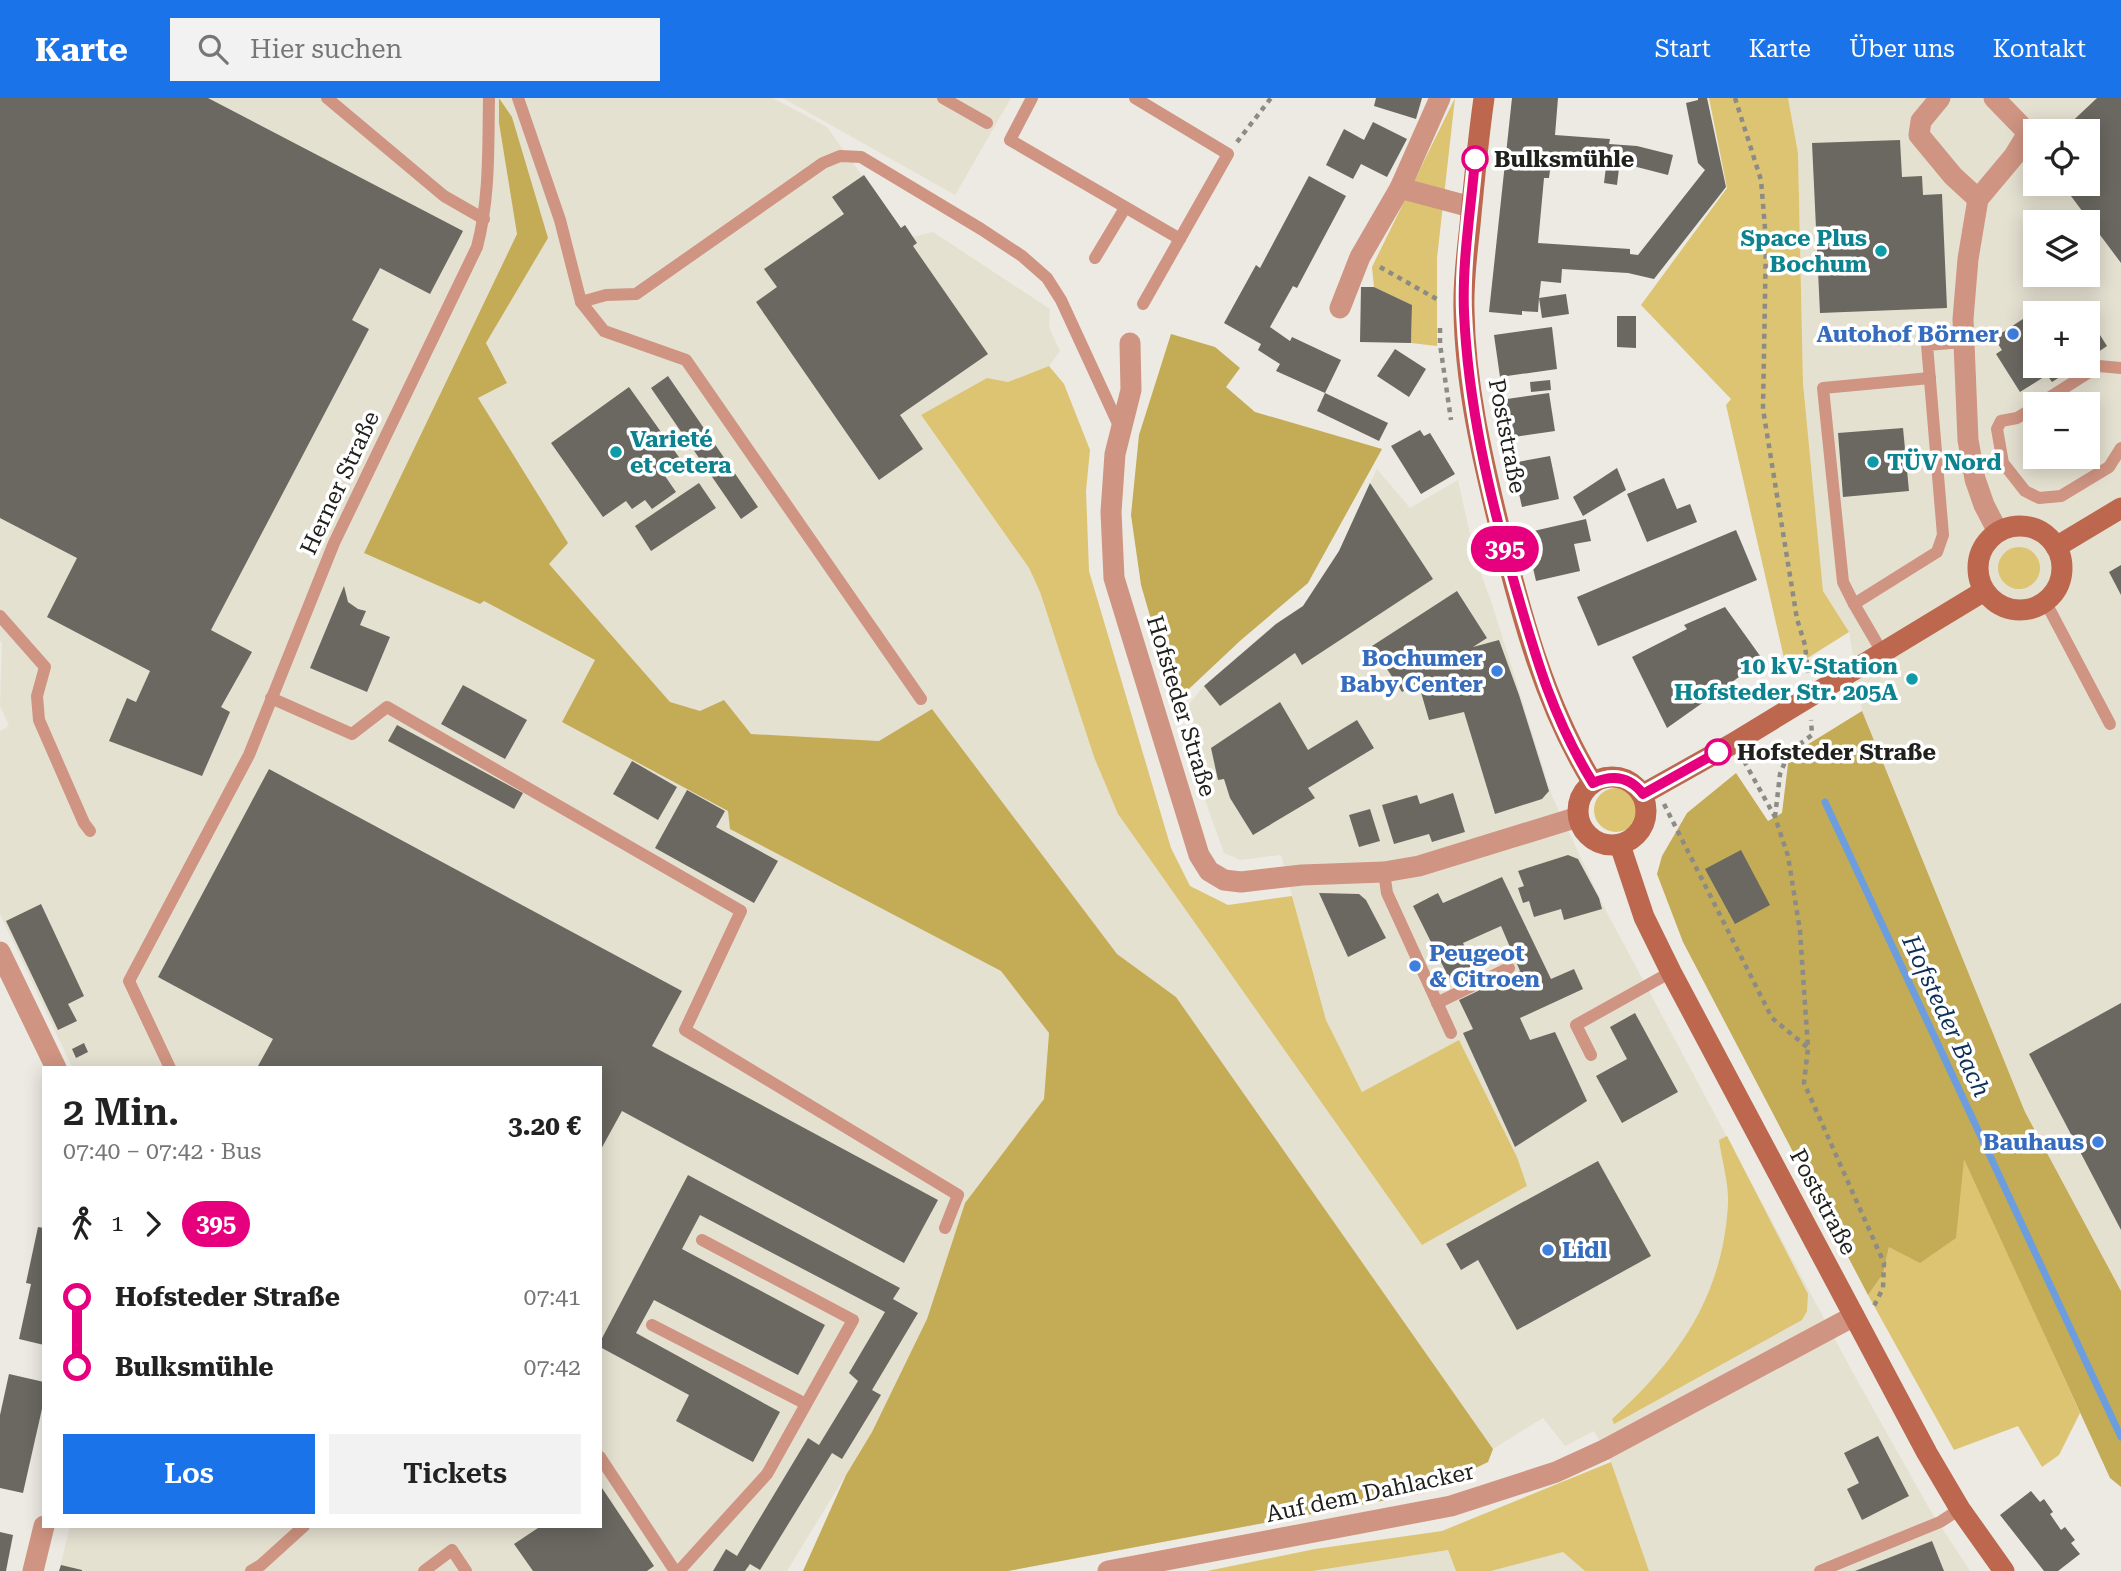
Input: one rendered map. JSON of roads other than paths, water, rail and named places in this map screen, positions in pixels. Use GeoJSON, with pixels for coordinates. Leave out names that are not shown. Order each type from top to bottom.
{"type":"FeatureCollection","features":[{"type":"Feature","properties":{"kind":"street"},"geometry":{"type":"LineString","coordinates":[[1340,308],[1360,257],[1400,188],[1440,98]]}},
{"type":"Feature","properties":{"kind":"street","name":"Poststraße"},"geometry":{"type":"LineString","coordinates":[[1484,98],[1471,207],[1464,308],[1468,371],[1484,463],[1507,558],[1539,670],[1573,750],[1593,783]]}},
{"type":"Feature","properties":{"kind":"street"},"geometry":{"type":"LineString","coordinates":[[1940,98],[1920,121],[1919,135],[1953,176],[1978,199]]}},
{"type":"Feature","properties":{"kind":"street"},"geometry":{"type":"LineString","coordinates":[[1994,98],[2028,133],[2014,156],[1978,199],[1968,259],[1963,342],[1968,440],[1975,479],[1998,532]]}},
{"type":"Feature","properties":{"kind":"street"},"geometry":{"type":"LineString","coordinates":[[1400,188],[1471,207]]}},
{"type":"Feature","properties":{"kind":"street","name":"Hofsteder Straße"},"geometry":{"type":"LineString","coordinates":[[1130,343],[1131,390],[1115,454],[1111,512],[1114,578],[1199,855],[1209,871],[1224,880],[1241,881],[1302,875],[1384,872],[1419,866],[1578,817]]}},
{"type":"Feature","properties":{"kind":"street"},"geometry":{"type":"LineString","coordinates":[[2056,547],[2121,508]]}},
{"type":"Feature","properties":{"kind":"street"},"geometry":{"type":"LineString","coordinates":[[2008,527],[2031,527],[2041,532],[2056,547],[2062,571],[2054,592],[2037,606],[2017,610],[1995,601],[1984,591],[1978,560],[1982,549],[1998,532],[2008,527]]}},
{"type":"Feature","properties":{"kind":"street"},"geometry":{"type":"LineString","coordinates":[[1649,791],[1732,744],[1984,591]]}},
{"type":"Feature","properties":{"kind":"street"},"geometry":{"type":"LineString","coordinates":[[1612,777],[1621,778],[1649,791],[1643,828],[1629,842],[1609,846],[1589,837],[1578,817],[1581,798],[1593,783],[1612,777]]}},
{"type":"Feature","properties":{"kind":"street","name":"Poststraße"},"geometry":{"type":"LineString","coordinates":[[1620,845],[1644,917],[1671,972],[1927,1453],[1960,1509],[2004,1571]]}},
{"type":"Feature","properties":{"kind":"street"},"geometry":{"type":"LineString","coordinates":[[0,952],[55,1066]]}},
{"type":"Feature","properties":{"kind":"street","name":"Auf dem Dahlacker"},"geometry":{"type":"LineString","coordinates":[[1108,1571],[1451,1507],[1489,1495],[1556,1472],[1604,1450],[1854,1316]]}},
{"type":"Feature","properties":{"kind":"street"},"geometry":{"type":"LineString","coordinates":[[33,1571],[44,1528]]}},
{"type":"Feature","properties":{"kind":"lane"},"geometry":{"type":"LineString","coordinates":[[327,98],[444,197],[484,219]]}},
{"type":"Feature","properties":{"kind":"lane","name":"Herner Straße"},"geometry":{"type":"LineString","coordinates":[[169,1066],[129,981],[250,755],[334,543],[477,247],[488,184],[489,98]]}},
{"type":"Feature","properties":{"kind":"lane"},"geometry":{"type":"LineString","coordinates":[[518,98],[560,220],[581,302],[604,331],[686,360],[921,699]]}},
{"type":"Feature","properties":{"kind":"lane"},"geometry":{"type":"LineString","coordinates":[[943,98],[987,123]]}},
{"type":"Feature","properties":{"kind":"lane"},"geometry":{"type":"LineString","coordinates":[[1032,98],[1010,140],[1180,239]]}},
{"type":"Feature","properties":{"kind":"lane"},"geometry":{"type":"LineString","coordinates":[[1135,98],[1228,154],[1143,304]]}},
{"type":"Feature","properties":{"kind":"lane"},"geometry":{"type":"LineString","coordinates":[[581,302],[606,295],[636,294],[823,163],[840,156],[861,157],[981,229],[1022,256],[1047,278],[1062,300],[1120,428]]}},
{"type":"Feature","properties":{"kind":"lane"},"geometry":{"type":"LineString","coordinates":[[1095,258],[1125,208]]}},
{"type":"Feature","properties":{"kind":"lane"},"geometry":{"type":"LineString","coordinates":[[1854,604],[1937,552],[1943,535],[1927,345],[1963,342]]}},
{"type":"Feature","properties":{"kind":"lane"},"geometry":{"type":"LineString","coordinates":[[2058,392],[2099,366],[2121,368]]}},
{"type":"Feature","properties":{"kind":"lane"},"geometry":{"type":"LineString","coordinates":[[1882,652],[1843,582],[1823,388],[1930,378]]}},
{"type":"Feature","properties":{"kind":"lane"},"geometry":{"type":"LineString","coordinates":[[2023,414],[2001,421],[1997,429],[2003,463],[2025,491],[2039,498],[2061,496],[2109,467],[2121,448]]}},
{"type":"Feature","properties":{"kind":"lane"},"geometry":{"type":"LineString","coordinates":[[2045,601],[2110,724]]}},
{"type":"Feature","properties":{"kind":"lane"},"geometry":{"type":"LineString","coordinates":[[0,616],[45,667],[37,696],[39,720],[89,831]]}},
{"type":"Feature","properties":{"kind":"lane"},"geometry":{"type":"LineString","coordinates":[[271,698],[352,734],[387,707],[741,911],[685,1030],[958,1195],[945,1228]]}},
{"type":"Feature","properties":{"kind":"lane"},"geometry":{"type":"LineString","coordinates":[[1384,872],[1387,893],[1451,1033]]}},
{"type":"Feature","properties":{"kind":"lane"},"geometry":{"type":"LineString","coordinates":[[1437,1003],[1509,968]]}},
{"type":"Feature","properties":{"kind":"lane"},"geometry":{"type":"LineString","coordinates":[[1591,1055],[1576,1025],[1671,972]]}},
{"type":"Feature","properties":{"kind":"lane"},"geometry":{"type":"LineString","coordinates":[[602,1460],[677,1571],[767,1474],[853,1320],[702,1240]]}},
{"type":"Feature","properties":{"kind":"lane"},"geometry":{"type":"LineString","coordinates":[[652,1325],[806,1404]]}},
{"type":"Feature","properties":{"kind":"lane"},"geometry":{"type":"LineString","coordinates":[[1820,1571],[1941,1522],[1960,1509]]}},
{"type":"Feature","properties":{"kind":"lane"},"geometry":{"type":"LineString","coordinates":[[251,1571],[302,1528]]}},
{"type":"Feature","properties":{"kind":"lane"},"geometry":{"type":"LineString","coordinates":[[424,1571],[452,1550],[466,1571]]}},
{"type":"Feature","properties":{"kind":"waterway","name":"Hofsteder Bach"},"geometry":{"type":"LineString","coordinates":[[1825,802],[2121,1437]]}},
{"type":"Feature","properties":{"kind":"place","name":"Bulksmühle"},"geometry":{"type":"Point","coordinates":[1475,159]}},
{"type":"Feature","properties":{"kind":"place","name":"Space Plus Bochum"},"geometry":{"type":"Point","coordinates":[1881,251]}},
{"type":"Feature","properties":{"kind":"place","name":"Autohof Börner"},"geometry":{"type":"Point","coordinates":[2013,334]}},
{"type":"Feature","properties":{"kind":"place","name":"Varieté et cetera"},"geometry":{"type":"Point","coordinates":[616,452]}},
{"type":"Feature","properties":{"kind":"place","name":"TÜV Nord"},"geometry":{"type":"Point","coordinates":[1873,462]}},
{"type":"Feature","properties":{"kind":"place","name":"Bochumer Baby Center"},"geometry":{"type":"Point","coordinates":[1497,671]}},
{"type":"Feature","properties":{"kind":"place","name":"10 kV-Station Hofsteder Str. 205A"},"geometry":{"type":"Point","coordinates":[1912,679]}},
{"type":"Feature","properties":{"kind":"place","name":"Hofsteder Straße"},"geometry":{"type":"Point","coordinates":[1718,752]}},
{"type":"Feature","properties":{"kind":"place","name":"Peugeot & Citroen"},"geometry":{"type":"Point","coordinates":[1415,966]}},
{"type":"Feature","properties":{"kind":"place","name":"Bauhaus"},"geometry":{"type":"Point","coordinates":[2098,1142]}},
{"type":"Feature","properties":{"kind":"place","name":"Lidl"},"geometry":{"type":"Point","coordinates":[1548,1250]}}]}
